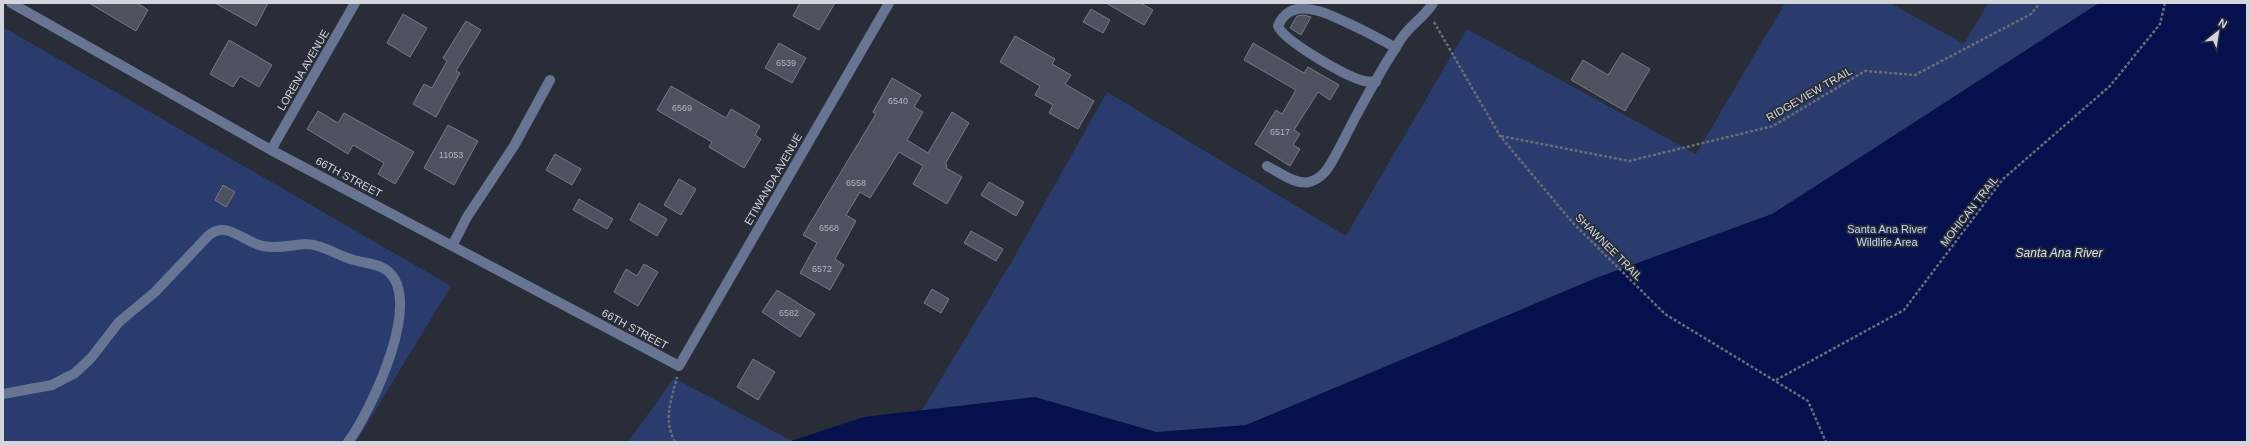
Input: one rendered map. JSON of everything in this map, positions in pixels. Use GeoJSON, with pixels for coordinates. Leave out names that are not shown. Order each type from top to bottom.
{"type":"FeatureCollection","features":[{"type":"Feature","properties":{"kind":"street","name":"66TH STREET"},"geometry":{"type":"LineString","coordinates":[[11,3],[271,150],[679,366]]}},
{"type":"Feature","properties":{"kind":"street","name":"LORENA AVENUE"},"geometry":{"type":"LineString","coordinates":[[271,150],[355,3]]}},
{"type":"Feature","properties":{"kind":"street","name":"ETIWANDA AVENUE"},"geometry":{"type":"LineString","coordinates":[[679,366],[889,3]]}},
{"type":"Feature","properties":{"kind":"street"},"geometry":{"type":"LineString","coordinates":[[1376,82],[1362,81],[1342,72],[1291,41],[1280,32],[1278,26],[1281,18],[1289,9],[1301,6],[1319,8],[1360,27],[1396,48]]}},
{"type":"Feature","properties":{"kind":"street"},"geometry":{"type":"LineString","coordinates":[[1267,166],[1298,182],[1310,182],[1327,172],[1396,48],[1412,25],[1430,7]]}},
{"type":"Feature","properties":{"kind":"street"},"geometry":{"type":"LineString","coordinates":[[452,246],[468,217],[514,146],[550,80]]}},
{"type":"Feature","properties":{"kind":"street"},"geometry":{"type":"LineString","coordinates":[[3,394],[52,385],[75,373],[90,358],[119,322],[155,292],[208,236],[213,232],[226,230],[261,246],[282,247],[305,244],[318,245],[342,256],[383,268],[395,279],[399,290],[400,304],[393,348],[386,369],[359,425],[348,442]]}},
{"type":"Feature","properties":{"kind":"path","name":"RIDGEVIEW TRAIL"},"geometry":{"type":"LineString","coordinates":[[1500,136],[1629,161],[1765,128],[1773,126],[1865,71],[1914,75],[2031,14],[2040,3]]}},
{"type":"Feature","properties":{"kind":"path","name":"MOHICAN TRAIL"},"geometry":{"type":"LineString","coordinates":[[1775,381],[1904,310],[2003,179],[2110,86],[2160,24],[2165,3]]}},
{"type":"Feature","properties":{"kind":"path","name":"SHAWNEE TRAIL"},"geometry":{"type":"LineString","coordinates":[[1430,7],[1500,136],[1572,222],[1665,314],[1808,401],[1826,442]]}},
{"type":"Feature","properties":{"kind":"path"},"geometry":{"type":"LineString","coordinates":[[675,442],[668,429],[669,410],[679,366]]}},
{"type":"Feature","properties":{"kind":"green space","name":"Santa Ana River Wildlife Area"},"geometry":{"type":"Polygon","coordinates":[[[1785,3],[1890,3],[1964,44],[1988,3],[2247,3],[2247,442],[903,442],[1012,261],[1107,92],[1346,236],[1467,29],[1696,154],[1785,3]]]}},
{"type":"Feature","properties":{"kind":"green space"},"geometry":{"type":"Polygon","coordinates":[[[3,27],[451,286],[356,442],[3,442],[3,27]]]}},
{"type":"Feature","properties":{"kind":"green space"},"geometry":{"type":"Polygon","coordinates":[[[674,378],[794,442],[628,442],[674,378]]]}},
{"type":"Feature","properties":{"kind":"water","name":"Santa Ana River"},"geometry":{"type":"Polygon","coordinates":[[[2099,3],[2247,3],[2247,442],[788,442],[864,417],[1035,397],[1156,432],[1246,425],[1596,278],[1772,214],[2099,3]]]}},
{"type":"Feature","properties":{"kind":"building"},"geometry":{"type":"Polygon","coordinates":[[[89,3],[137,3],[148,10],[136,31],[89,3]]]}},
{"type":"Feature","properties":{"kind":"building"},"geometry":{"type":"Polygon","coordinates":[[[215,3],[268,3],[256,26],[215,3]]]}},
{"type":"Feature","properties":{"kind":"building"},"geometry":{"type":"Polygon","coordinates":[[[800,3],[835,3],[819,30],[793,16],[800,3]]]}},
{"type":"Feature","properties":{"kind":"building"},"geometry":{"type":"Polygon","coordinates":[[[1106,3],[1141,3],[1153,10],[1144,25],[1106,3]]]}},
{"type":"Feature","properties":{"kind":"building"},"geometry":{"type":"Polygon","coordinates":[[[1091,9],[1110,20],[1103,33],[1083,22],[1091,9]]]}},
{"type":"Feature","properties":{"kind":"building"},"geometry":{"type":"Polygon","coordinates":[[[403,14],[427,28],[410,57],[387,43],[403,14]]]}},
{"type":"Feature","properties":{"kind":"building"},"geometry":{"type":"Polygon","coordinates":[[[1304,15],[1311,17],[1301,35],[1290,28],[1297,16],[1304,15]]]}},
{"type":"Feature","properties":{"kind":"building"},"geometry":{"type":"Polygon","coordinates":[[[466,21],[481,30],[456,71],[460,73],[436,117],[413,104],[424,84],[432,88],[447,61],[443,58],[466,21]]]}},
{"type":"Feature","properties":{"kind":"building"},"geometry":{"type":"Polygon","coordinates":[[[1015,36],[1055,59],[1052,64],[1071,75],[1065,84],[1094,101],[1078,129],[1049,113],[1053,105],[1035,95],[1040,86],[1000,62],[1015,36]]]}},
{"type":"Feature","properties":{"kind":"building"},"geometry":{"type":"Polygon","coordinates":[[[229,40],[272,65],[259,87],[240,76],[233,87],[210,74],[229,40]]]}},
{"type":"Feature","properties":{"kind":"building"},"geometry":{"type":"Polygon","coordinates":[[[779,43],[806,58],[792,83],[765,68],[779,43]]]}},
{"type":"Feature","properties":{"kind":"building"},"geometry":{"type":"Polygon","coordinates":[[[1253,43],[1304,73],[1308,67],[1339,85],[1330,100],[1318,92],[1294,130],[1300,134],[1293,145],[1300,149],[1290,166],[1255,144],[1276,110],[1282,114],[1296,90],[1244,60],[1253,43]]]}},
{"type":"Feature","properties":{"kind":"building"},"geometry":{"type":"Polygon","coordinates":[[[1622,53],[1650,69],[1625,111],[1571,80],[1583,60],[1608,75],[1622,53]]]}},
{"type":"Feature","properties":{"kind":"building"},"geometry":{"type":"Polygon","coordinates":[[[892,78],[921,95],[914,107],[923,112],[907,140],[928,153],[952,112],[969,123],[945,164],[947,165],[946,168],[962,177],[947,204],[913,184],[923,166],[899,152],[870,198],[860,192],[846,215],[856,221],[835,259],[844,265],[830,290],[800,273],[817,243],[803,235],[876,114],[873,112],[892,78]]]}},
{"type":"Feature","properties":{"kind":"building"},"geometry":{"type":"Polygon","coordinates":[[[671,86],[726,118],[731,109],[760,126],[755,135],[761,139],[744,168],[709,147],[712,142],[657,110],[671,86]]]}},
{"type":"Feature","properties":{"kind":"building"},"geometry":{"type":"Polygon","coordinates":[[[318,111],[338,123],[344,113],[414,152],[395,184],[378,174],[384,163],[353,145],[348,154],[307,129],[318,111]]]}},
{"type":"Feature","properties":{"kind":"building"},"geometry":{"type":"Polygon","coordinates":[[[448,125],[478,141],[454,185],[424,168],[448,125]]]}},
{"type":"Feature","properties":{"kind":"building"},"geometry":{"type":"Polygon","coordinates":[[[555,154],[581,169],[572,185],[546,170],[555,154]]]}},
{"type":"Feature","properties":{"kind":"building"},"geometry":{"type":"Polygon","coordinates":[[[679,179],[696,189],[681,215],[664,205],[679,179]]]}},
{"type":"Feature","properties":{"kind":"building"},"geometry":{"type":"Polygon","coordinates":[[[989,182],[1024,202],[1016,216],[981,195],[989,182]]]}},
{"type":"Feature","properties":{"kind":"building"},"geometry":{"type":"Polygon","coordinates":[[[223,185],[235,192],[226,207],[215,200],[223,185]]]}},
{"type":"Feature","properties":{"kind":"building"},"geometry":{"type":"Polygon","coordinates":[[[579,199],[613,219],[607,229],[573,210],[579,199]]]}},
{"type":"Feature","properties":{"kind":"building"},"geometry":{"type":"Polygon","coordinates":[[[639,203],[667,219],[657,236],[630,220],[639,203]]]}},
{"type":"Feature","properties":{"kind":"building"},"geometry":{"type":"Polygon","coordinates":[[[971,231],[1003,249],[996,261],[964,243],[971,231]]]}},
{"type":"Feature","properties":{"kind":"building"},"geometry":{"type":"Polygon","coordinates":[[[644,264],[658,272],[638,306],[614,292],[626,269],[637,276],[644,264]]]}},
{"type":"Feature","properties":{"kind":"building"},"geometry":{"type":"Polygon","coordinates":[[[932,289],[949,299],[941,313],[924,303],[932,289]]]}},
{"type":"Feature","properties":{"kind":"building"},"geometry":{"type":"Polygon","coordinates":[[[777,290],[815,314],[800,337],[762,312],[777,290]]]}},
{"type":"Feature","properties":{"kind":"building"},"geometry":{"type":"Polygon","coordinates":[[[753,359],[775,372],[758,400],[737,387],[753,359]]]}}]}
